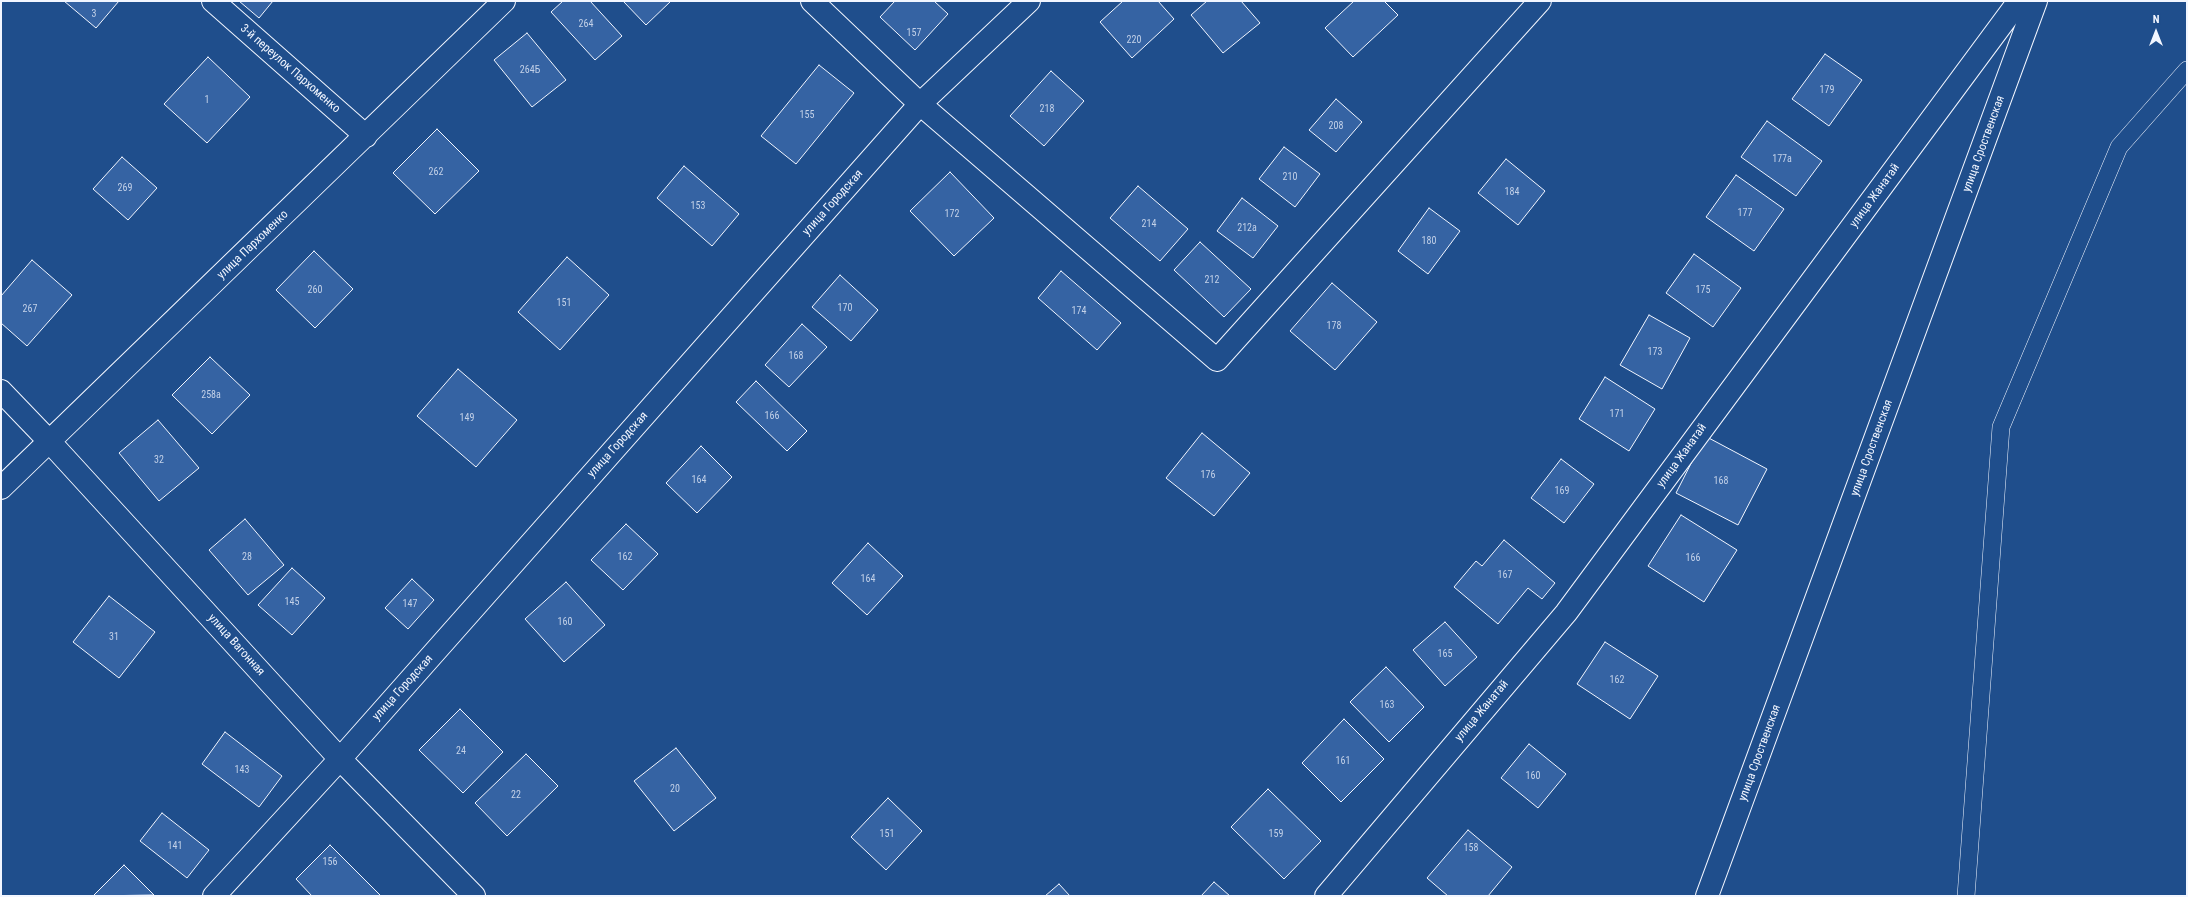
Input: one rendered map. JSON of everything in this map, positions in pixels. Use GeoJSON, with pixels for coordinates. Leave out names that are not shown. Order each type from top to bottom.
{"type":"FeatureCollection","features":[{"type":"Feature","properties":{"kind":"street","name":"3-й переулок Пархоменко"},"geometry":{"type":"LineString","coordinates":[[213,1],[366,136]]}},
{"type":"Feature","properties":{"kind":"street","name":"улица Пархоменко"},"geometry":{"type":"LineString","coordinates":[[1,488],[504,1]]}},
{"type":"Feature","properties":{"kind":"street"},"geometry":{"type":"LineString","coordinates":[[812,1],[920,104],[1217,360],[1540,1]]}},
{"type":"Feature","properties":{"kind":"street","name":"улица Городская"},"geometry":{"type":"LineString","coordinates":[[214,896],[340,759],[920,104],[1029,1]]}},
{"type":"Feature","properties":{"kind":"street","name":"улица Жанатай"},"geometry":{"type":"LineString","coordinates":[[1326,896],[1566,614],[2019,1]]}},
{"type":"Feature","properties":{"kind":"street","name":"улица Сроственская"},"geometry":{"type":"LineString","coordinates":[[1707,896],[2036,1]]}},
{"type":"Feature","properties":{"kind":"street","name":"улица Вагонная"},"geometry":{"type":"LineString","coordinates":[[1,392],[49,441],[340,759],[474,896]]}},
{"type":"Feature","properties":{"kind":"lane"},"geometry":{"type":"LineString","coordinates":[[1966,896],[2001,427],[2119,147],[2187,70]]}},
{"type":"Feature","properties":{"kind":"building"},"geometry":{"type":"Polygon","coordinates":[[[64,1],[119,1],[96,28],[64,1]]]}},
{"type":"Feature","properties":{"kind":"building"},"geometry":{"type":"Polygon","coordinates":[[[239,1],[273,1],[259,18],[239,1]]]}},
{"type":"Feature","properties":{"kind":"building"},"geometry":{"type":"Polygon","coordinates":[[[563,1],[590,1],[622,36],[595,60],[551,12],[563,1]]]}},
{"type":"Feature","properties":{"kind":"building"},"geometry":{"type":"Polygon","coordinates":[[[623,1],[671,1],[646,25],[623,1]]]}},
{"type":"Feature","properties":{"kind":"building"},"geometry":{"type":"Polygon","coordinates":[[[895,1],[934,1],[948,14],[915,50],[880,17],[895,1]]]}},
{"type":"Feature","properties":{"kind":"building"},"geometry":{"type":"Polygon","coordinates":[[[1123,1],[1158,1],[1174,19],[1132,58],[1100,22],[1123,1]]]}},
{"type":"Feature","properties":{"kind":"building"},"geometry":{"type":"Polygon","coordinates":[[[1207,1],[1241,1],[1260,23],[1223,53],[1191,15],[1207,1]]]}},
{"type":"Feature","properties":{"kind":"building"},"geometry":{"type":"Polygon","coordinates":[[[1354,1],[1384,1],[1398,15],[1353,57],[1325,28],[1354,1]]]}},
{"type":"Feature","properties":{"kind":"building"},"geometry":{"type":"Polygon","coordinates":[[[527,33],[566,80],[532,107],[494,60],[527,33]]]}},
{"type":"Feature","properties":{"kind":"building"},"geometry":{"type":"Polygon","coordinates":[[[1825,54],[1862,80],[1829,126],[1792,99],[1825,54]]]}},
{"type":"Feature","properties":{"kind":"building"},"geometry":{"type":"Polygon","coordinates":[[[208,57],[250,97],[207,143],[164,104],[208,57]]]}},
{"type":"Feature","properties":{"kind":"building"},"geometry":{"type":"Polygon","coordinates":[[[819,65],[854,93],[796,164],[761,136],[819,65]]]}},
{"type":"Feature","properties":{"kind":"building"},"geometry":{"type":"Polygon","coordinates":[[[1051,71],[1084,101],[1044,146],[1010,116],[1051,71]]]}},
{"type":"Feature","properties":{"kind":"building"},"geometry":{"type":"Polygon","coordinates":[[[1336,99],[1362,122],[1336,152],[1309,130],[1336,99]]]}},
{"type":"Feature","properties":{"kind":"building"},"geometry":{"type":"Polygon","coordinates":[[[1767,121],[1822,161],[1796,196],[1741,157],[1767,121]]]}},
{"type":"Feature","properties":{"kind":"building"},"geometry":{"type":"Polygon","coordinates":[[[437,129],[479,171],[435,214],[393,173],[437,129]]]}},
{"type":"Feature","properties":{"kind":"building"},"geometry":{"type":"Polygon","coordinates":[[[1284,147],[1320,174],[1295,207],[1259,179],[1284,147]]]}},
{"type":"Feature","properties":{"kind":"building"},"geometry":{"type":"Polygon","coordinates":[[[122,157],[157,188],[128,220],[93,189],[122,157]]]}},
{"type":"Feature","properties":{"kind":"building"},"geometry":{"type":"Polygon","coordinates":[[[1506,159],[1545,191],[1518,225],[1478,193],[1506,159]]]}},
{"type":"Feature","properties":{"kind":"building"},"geometry":{"type":"Polygon","coordinates":[[[684,166],[739,214],[712,246],[657,198],[684,166]]]}},
{"type":"Feature","properties":{"kind":"building"},"geometry":{"type":"Polygon","coordinates":[[[950,172],[994,218],[954,256],[910,211],[950,172]]]}},
{"type":"Feature","properties":{"kind":"building"},"geometry":{"type":"Polygon","coordinates":[[[1736,175],[1784,209],[1754,251],[1706,217],[1736,175]]]}},
{"type":"Feature","properties":{"kind":"building"},"geometry":{"type":"Polygon","coordinates":[[[1138,186],[1188,229],[1160,261],[1110,218],[1138,186]]]}},
{"type":"Feature","properties":{"kind":"building"},"geometry":{"type":"Polygon","coordinates":[[[1242,198],[1278,226],[1253,258],[1217,231],[1242,198]]]}},
{"type":"Feature","properties":{"kind":"building"},"geometry":{"type":"Polygon","coordinates":[[[1429,208],[1460,231],[1428,274],[1398,251],[1429,208]]]}},
{"type":"Feature","properties":{"kind":"building"},"geometry":{"type":"Polygon","coordinates":[[[1200,242],[1251,289],[1224,317],[1174,270],[1200,242]]]}},
{"type":"Feature","properties":{"kind":"building"},"geometry":{"type":"Polygon","coordinates":[[[314,251],[353,289],[315,328],[276,290],[314,251]]]}},
{"type":"Feature","properties":{"kind":"building"},"geometry":{"type":"Polygon","coordinates":[[[1694,254],[1741,288],[1713,327],[1666,293],[1694,254]]]}},
{"type":"Feature","properties":{"kind":"building"},"geometry":{"type":"Polygon","coordinates":[[[567,257],[609,295],[560,350],[518,312],[567,257]]]}},
{"type":"Feature","properties":{"kind":"building"},"geometry":{"type":"Polygon","coordinates":[[[32,260],[72,295],[27,346],[1,323],[1,296],[32,260]]]}},
{"type":"Feature","properties":{"kind":"building"},"geometry":{"type":"Polygon","coordinates":[[[1061,271],[1121,323],[1097,350],[1038,298],[1061,271]]]}},
{"type":"Feature","properties":{"kind":"building"},"geometry":{"type":"Polygon","coordinates":[[[840,275],[878,310],[851,341],[812,307],[840,275]]]}},
{"type":"Feature","properties":{"kind":"building"},"geometry":{"type":"Polygon","coordinates":[[[1332,283],[1377,322],[1335,370],[1290,331],[1332,283]]]}},
{"type":"Feature","properties":{"kind":"building"},"geometry":{"type":"Polygon","coordinates":[[[1649,315],[1690,338],[1662,389],[1620,365],[1649,315]]]}},
{"type":"Feature","properties":{"kind":"building"},"geometry":{"type":"Polygon","coordinates":[[[802,324],[827,347],[789,387],[765,365],[802,324]]]}},
{"type":"Feature","properties":{"kind":"building"},"geometry":{"type":"Polygon","coordinates":[[[210,357],[250,395],[212,434],[172,395],[210,357]]]}},
{"type":"Feature","properties":{"kind":"building"},"geometry":{"type":"Polygon","coordinates":[[[458,369],[517,420],[476,467],[417,416],[458,369]]]}},
{"type":"Feature","properties":{"kind":"building"},"geometry":{"type":"Polygon","coordinates":[[[1605,377],[1655,409],[1629,451],[1579,419],[1605,377]]]}},
{"type":"Feature","properties":{"kind":"building"},"geometry":{"type":"Polygon","coordinates":[[[756,381],[807,431],[787,451],[736,402],[756,381]]]}},
{"type":"Feature","properties":{"kind":"building"},"geometry":{"type":"Polygon","coordinates":[[[158,420],[199,468],[159,501],[119,453],[158,420]]]}},
{"type":"Feature","properties":{"kind":"building"},"geometry":{"type":"Polygon","coordinates":[[[1202,433],[1250,473],[1214,516],[1166,478],[1202,433]]]}},
{"type":"Feature","properties":{"kind":"building"},"geometry":{"type":"Polygon","coordinates":[[[1705,436],[1767,469],[1738,525],[1676,493],[1705,436]]]}},
{"type":"Feature","properties":{"kind":"building"},"geometry":{"type":"Polygon","coordinates":[[[701,446],[732,477],[697,513],[666,483],[701,446]]]}},
{"type":"Feature","properties":{"kind":"building"},"geometry":{"type":"Polygon","coordinates":[[[1561,459],[1594,484],[1564,523],[1531,498],[1561,459]]]}},
{"type":"Feature","properties":{"kind":"building"},"geometry":{"type":"Polygon","coordinates":[[[1681,515],[1737,550],[1704,602],[1648,566],[1681,515]]]}},
{"type":"Feature","properties":{"kind":"building"},"geometry":{"type":"Polygon","coordinates":[[[245,519],[284,565],[248,595],[209,550],[245,519]]]}},
{"type":"Feature","properties":{"kind":"building"},"geometry":{"type":"Polygon","coordinates":[[[626,524],[658,554],[623,590],[591,560],[626,524]]]}},
{"type":"Feature","properties":{"kind":"building"},"geometry":{"type":"Polygon","coordinates":[[[1504,540],[1555,583],[1542,599],[1528,588],[1498,624],[1454,587],[1476,561],[1482,566],[1504,540]]]}},
{"type":"Feature","properties":{"kind":"building"},"geometry":{"type":"Polygon","coordinates":[[[868,543],[903,576],[867,615],[832,583],[868,543]]]}},
{"type":"Feature","properties":{"kind":"building"},"geometry":{"type":"Polygon","coordinates":[[[292,568],[325,598],[292,635],[258,605],[292,568]]]}},
{"type":"Feature","properties":{"kind":"building"},"geometry":{"type":"Polygon","coordinates":[[[412,579],[434,600],[408,629],[385,608],[412,579]]]}},
{"type":"Feature","properties":{"kind":"building"},"geometry":{"type":"Polygon","coordinates":[[[566,582],[605,625],[564,662],[525,619],[566,582]]]}},
{"type":"Feature","properties":{"kind":"building"},"geometry":{"type":"Polygon","coordinates":[[[109,596],[155,632],[119,678],[73,642],[109,596]]]}},
{"type":"Feature","properties":{"kind":"building"},"geometry":{"type":"Polygon","coordinates":[[[1445,622],[1477,657],[1445,686],[1413,650],[1445,622]]]}},
{"type":"Feature","properties":{"kind":"building"},"geometry":{"type":"Polygon","coordinates":[[[1605,642],[1658,676],[1630,719],[1577,684],[1605,642]]]}},
{"type":"Feature","properties":{"kind":"building"},"geometry":{"type":"Polygon","coordinates":[[[1386,667],[1424,707],[1389,742],[1350,702],[1386,667]]]}},
{"type":"Feature","properties":{"kind":"building"},"geometry":{"type":"Polygon","coordinates":[[[460,709],[503,752],[463,793],[419,750],[460,709]]]}},
{"type":"Feature","properties":{"kind":"building"},"geometry":{"type":"Polygon","coordinates":[[[1344,719],[1384,759],[1341,802],[1302,763],[1344,719]]]}},
{"type":"Feature","properties":{"kind":"building"},"geometry":{"type":"Polygon","coordinates":[[[225,732],[282,776],[259,807],[202,764],[225,732]]]}},
{"type":"Feature","properties":{"kind":"building"},"geometry":{"type":"Polygon","coordinates":[[[1529,744],[1566,774],[1538,808],[1501,778],[1529,744]]]}},
{"type":"Feature","properties":{"kind":"building"},"geometry":{"type":"Polygon","coordinates":[[[676,748],[716,798],[674,831],[634,781],[676,748]]]}},
{"type":"Feature","properties":{"kind":"building"},"geometry":{"type":"Polygon","coordinates":[[[526,754],[558,786],[507,836],[475,803],[526,754]]]}},
{"type":"Feature","properties":{"kind":"building"},"geometry":{"type":"Polygon","coordinates":[[[1268,789],[1321,841],[1284,879],[1231,827],[1268,789]]]}},
{"type":"Feature","properties":{"kind":"building"},"geometry":{"type":"Polygon","coordinates":[[[888,798],[922,831],[886,870],[851,837],[888,798]]]}},
{"type":"Feature","properties":{"kind":"building"},"geometry":{"type":"Polygon","coordinates":[[[162,813],[209,850],[187,878],[140,841],[162,813]]]}},
{"type":"Feature","properties":{"kind":"building"},"geometry":{"type":"Polygon","coordinates":[[[1468,830],[1512,867],[1488,896],[1448,896],[1427,878],[1468,830]]]}},
{"type":"Feature","properties":{"kind":"building"},"geometry":{"type":"Polygon","coordinates":[[[330,845],[381,896],[312,896],[296,879],[330,845]]]}},
{"type":"Feature","properties":{"kind":"building"},"geometry":{"type":"Polygon","coordinates":[[[124,865],[154,895],[93,896],[124,865]]]}},
{"type":"Feature","properties":{"kind":"building"},"geometry":{"type":"Polygon","coordinates":[[[1214,882],[1230,896],[1201,896],[1214,882]]]}},
{"type":"Feature","properties":{"kind":"building"},"geometry":{"type":"Polygon","coordinates":[[[1059,884],[1070,896],[1045,896],[1059,884]]]}}]}
